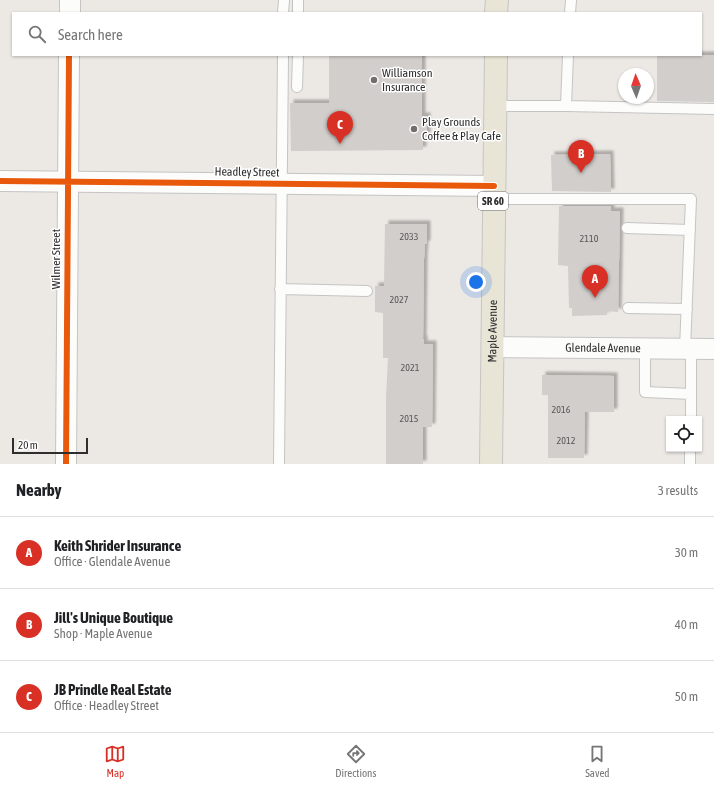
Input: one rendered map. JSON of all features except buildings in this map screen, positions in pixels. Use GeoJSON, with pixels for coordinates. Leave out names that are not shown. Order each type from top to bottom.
{"type":"FeatureCollection","features":[{"type":"Feature","properties":{"kind":"main road"},"geometry":{"type":"LineString","coordinates":[[496,12],[497,0]]}},
{"type":"Feature","properties":{"kind":"main road","name":"Maple Avenue"},"geometry":{"type":"LineString","coordinates":[[491,464],[496,56]]}},
{"type":"Feature","properties":{"kind":"street"},"geometry":{"type":"LineString","coordinates":[[70,0],[70,12]]}},
{"type":"Feature","properties":{"kind":"street","name":"Wilmer Street"},"geometry":{"type":"LineString","coordinates":[[66,464],[69,56]]}},
{"type":"Feature","properties":{"kind":"street","name":"Headley Street"},"geometry":{"type":"LineString","coordinates":[[0,181],[282,183],[494,193]]}},
{"type":"Feature","properties":{"kind":"street","name":"Glendale Avenue"},"geometry":{"type":"LineString","coordinates":[[492,347],[714,349]]}},
{"type":"Feature","properties":{"kind":"lane"},"geometry":{"type":"LineString","coordinates":[[284,0],[284,12]]}},
{"type":"Feature","properties":{"kind":"lane"},"geometry":{"type":"LineString","coordinates":[[298,0],[298,12]]}},
{"type":"Feature","properties":{"kind":"lane"},"geometry":{"type":"LineString","coordinates":[[570,12],[571,0]]}},
{"type":"Feature","properties":{"kind":"lane"},"geometry":{"type":"LineString","coordinates":[[279,464],[283,56]]}},
{"type":"Feature","properties":{"kind":"lane"},"geometry":{"type":"LineString","coordinates":[[297,88],[298,56]]}},
{"type":"Feature","properties":{"kind":"lane"},"geometry":{"type":"LineString","coordinates":[[566,106],[568,56]]}},
{"type":"Feature","properties":{"kind":"lane"},"geometry":{"type":"LineString","coordinates":[[495,106],[714,109]]}},
{"type":"Feature","properties":{"kind":"lane"},"geometry":{"type":"LineString","coordinates":[[494,193],[691,199],[687,309],[691,416]]}},
{"type":"Feature","properties":{"kind":"lane"},"geometry":{"type":"LineString","coordinates":[[627,228],[690,230]]}},
{"type":"Feature","properties":{"kind":"lane"},"geometry":{"type":"LineString","coordinates":[[280,289],[367,291]]}},
{"type":"Feature","properties":{"kind":"lane"},"geometry":{"type":"LineString","coordinates":[[628,308],[687,309]]}},
{"type":"Feature","properties":{"kind":"lane"},"geometry":{"type":"LineString","coordinates":[[644,348],[645,392],[691,394]]}},
{"type":"Feature","properties":{"kind":"lane"},"geometry":{"type":"LineString","coordinates":[[690,452],[690,464]]}},
{"type":"Feature","properties":{"kind":"cycle path"},"geometry":{"type":"LineString","coordinates":[[66,464],[69,56]]}},
{"type":"Feature","properties":{"kind":"cycle path"},"geometry":{"type":"LineString","coordinates":[[0,181],[494,186]]}},
{"type":"Feature","properties":{"kind":"place","name":"Williamson Insurance"},"geometry":{"type":"Point","coordinates":[374,80]}},
{"type":"Feature","properties":{"kind":"place","name":"Play Grounds Coffee & Play Cafe"},"geometry":{"type":"Point","coordinates":[414,129]}},
{"type":"Feature","properties":{"kind":"place","name":"JB Prindle Real Estate"},"geometry":{"type":"Point","coordinates":[340,144]}},
{"type":"Feature","properties":{"kind":"place","name":"Jill's Unique Boutique"},"geometry":{"type":"Point","coordinates":[581,173]}},
{"type":"Feature","properties":{"kind":"place","name":"Keith Shrider Insurance"},"geometry":{"type":"Point","coordinates":[595,298]}}]}
